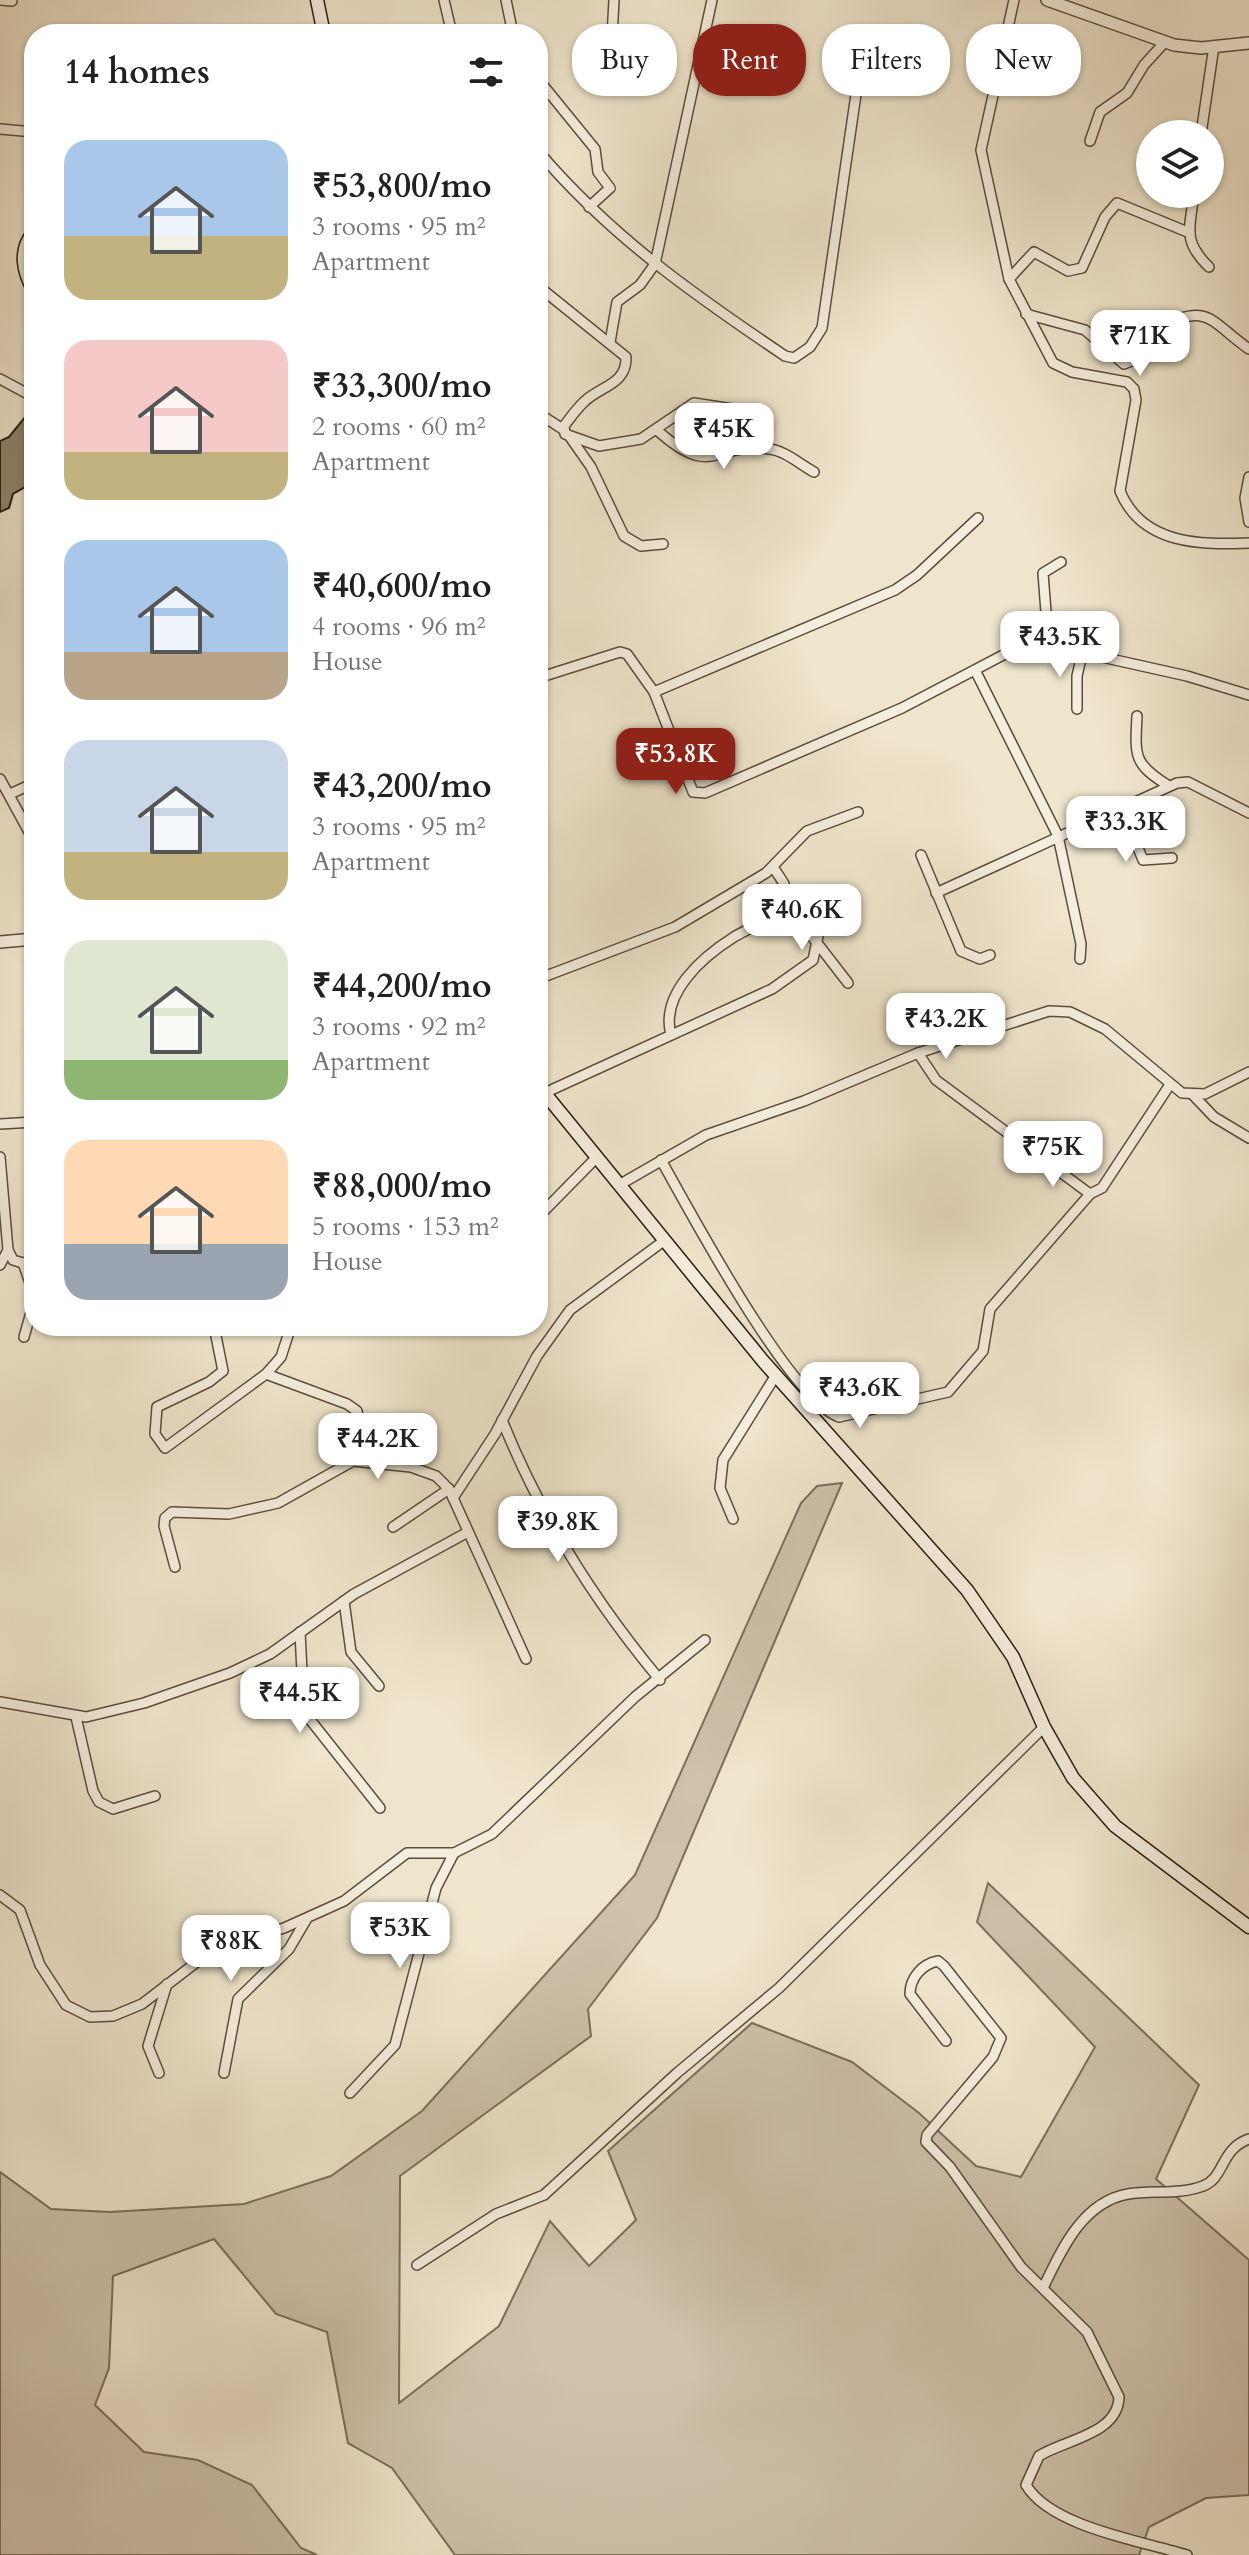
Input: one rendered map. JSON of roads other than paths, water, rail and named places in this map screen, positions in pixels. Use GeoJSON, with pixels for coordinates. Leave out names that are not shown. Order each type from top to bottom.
{"type":"FeatureCollection","features":[{"type":"Feature","properties":{"kind":"main road"},"geometry":{"type":"LineString","coordinates":[[317,0],[322,24]]}},
{"type":"Feature","properties":{"kind":"main road"},"geometry":{"type":"LineString","coordinates":[[548,1102],[776,1375],[967,1590],[1013,1657],[1044,1727],[1073,1778],[1115,1826],[1248,1923]]}},
{"type":"Feature","properties":{"kind":"street"},"geometry":{"type":"LineString","coordinates":[[0,0],[12,1]]}},
{"type":"Feature","properties":{"kind":"street"},"geometry":{"type":"LineString","coordinates":[[444,0],[450,24]]}},
{"type":"Feature","properties":{"kind":"street"},"geometry":{"type":"LineString","coordinates":[[506,0],[511,24]]}},
{"type":"Feature","properties":{"kind":"street"},"geometry":{"type":"LineString","coordinates":[[613,24],[614,0]]}},
{"type":"Feature","properties":{"kind":"street"},"geometry":{"type":"LineString","coordinates":[[610,342],[617,302],[640,285],[655,264],[712,0]]}},
{"type":"Feature","properties":{"kind":"street"},"geometry":{"type":"LineString","coordinates":[[1014,0],[981,150],[1009,279],[1047,355],[1060,369],[1127,382],[1134,389],[1136,400],[1120,491],[1136,516],[1182,543],[1249,543]]}},
{"type":"Feature","properties":{"kind":"street"},"geometry":{"type":"LineString","coordinates":[[1047,0],[1164,43],[1214,46],[1249,43]]}},
{"type":"Feature","properties":{"kind":"street"},"geometry":{"type":"LineString","coordinates":[[1090,141],[1100,112],[1127,93],[1144,65],[1164,43]]}},
{"type":"Feature","properties":{"kind":"street"},"geometry":{"type":"LineString","coordinates":[[1203,120],[1214,46]]}},
{"type":"Feature","properties":{"kind":"street"},"geometry":{"type":"LineString","coordinates":[[548,92],[598,154],[598,172],[610,188],[589,207]]}},
{"type":"Feature","properties":{"kind":"street"},"geometry":{"type":"LineString","coordinates":[[548,162],[620,237],[785,356],[794,358],[810,347],[822,328],[856,96]]}},
{"type":"Feature","properties":{"kind":"street"},"geometry":{"type":"LineString","coordinates":[[0,129],[24,131]]}},
{"type":"Feature","properties":{"kind":"street"},"geometry":{"type":"LineString","coordinates":[[1009,279],[1034,252],[1068,271],[1082,268],[1105,217],[1117,203],[1190,233]]}},
{"type":"Feature","properties":{"kind":"street"},"geometry":{"type":"LineString","coordinates":[[1193,208],[1191,247],[1209,267]]}},
{"type":"Feature","properties":{"kind":"street"},"geometry":{"type":"LineString","coordinates":[[548,294],[626,357],[626,367],[614,384],[585,400],[567,434]]}},
{"type":"Feature","properties":{"kind":"street"},"geometry":{"type":"LineString","coordinates":[[1026,314],[1085,330],[1124,364],[1136,359],[1155,329],[1200,315],[1212,317],[1249,349]]}},
{"type":"Feature","properties":{"kind":"street"},"geometry":{"type":"LineString","coordinates":[[0,379],[24,392]]}},
{"type":"Feature","properties":{"kind":"street"},"geometry":{"type":"LineString","coordinates":[[548,420],[567,434],[604,446],[641,439],[658,431],[694,403],[739,410]]}},
{"type":"Feature","properties":{"kind":"street"},"geometry":{"type":"LineString","coordinates":[[658,431],[675,446],[698,458],[773,449],[814,472]]}},
{"type":"Feature","properties":{"kind":"street"},"geometry":{"type":"LineString","coordinates":[[567,434],[591,467],[624,536],[641,546],[663,544]]}},
{"type":"Feature","properties":{"kind":"street"},"geometry":{"type":"LineString","coordinates":[[1249,477],[1245,498],[1249,522]]}},
{"type":"Feature","properties":{"kind":"street"},"geometry":{"type":"LineString","coordinates":[[654,692],[895,590],[917,575],[978,518]]}},
{"type":"Feature","properties":{"kind":"street"},"geometry":{"type":"LineString","coordinates":[[1030,641],[1046,612],[1043,573],[1061,562]]}},
{"type":"Feature","properties":{"kind":"street"},"geometry":{"type":"LineString","coordinates":[[548,675],[620,652],[627,654],[654,692],[688,785],[698,794],[902,708],[976,672],[1002,653],[1030,641],[1187,676],[1249,695]]}},
{"type":"Feature","properties":{"kind":"street"},"geometry":{"type":"LineString","coordinates":[[1077,709],[1077,676],[1082,654]]}},
{"type":"Feature","properties":{"kind":"street"},"geometry":{"type":"LineString","coordinates":[[976,672],[1058,836],[1081,944],[1080,959]]}},
{"type":"Feature","properties":{"kind":"street"},"geometry":{"type":"LineString","coordinates":[[1137,716],[1138,759],[1146,772],[1169,786]]}},
{"type":"Feature","properties":{"kind":"street"},"geometry":{"type":"LineString","coordinates":[[0,779],[24,821]]}},
{"type":"Feature","properties":{"kind":"street"},"geometry":{"type":"LineString","coordinates":[[936,893],[1169,786],[1188,782],[1249,813]]}},
{"type":"Feature","properties":{"kind":"street"},"geometry":{"type":"LineString","coordinates":[[10,794],[24,788]]}},
{"type":"Feature","properties":{"kind":"street"},"geometry":{"type":"LineString","coordinates":[[1121,807],[1143,860],[1172,858]]}},
{"type":"Feature","properties":{"kind":"street"},"geometry":{"type":"LineString","coordinates":[[548,975],[661,934],[734,895],[773,867],[807,831],[858,812]]}},
{"type":"Feature","properties":{"kind":"street"},"geometry":{"type":"LineString","coordinates":[[921,855],[961,951],[980,959],[990,955]]}},
{"type":"Feature","properties":{"kind":"street"},"geometry":{"type":"LineString","coordinates":[[671,1035],[668,1009],[678,988],[725,943],[770,917],[783,899],[786,888],[773,867]]}},
{"type":"Feature","properties":{"kind":"street"},"geometry":{"type":"LineString","coordinates":[[548,1087],[772,989],[813,960],[819,931],[841,916],[854,898]]}},
{"type":"Feature","properties":{"kind":"street"},"geometry":{"type":"LineString","coordinates":[[783,899],[848,983]]}},
{"type":"Feature","properties":{"kind":"street"},"geometry":{"type":"LineString","coordinates":[[0,942],[24,940]]}},
{"type":"Feature","properties":{"kind":"street"},"geometry":{"type":"LineString","coordinates":[[619,1185],[706,1135],[804,1101],[918,1053],[1049,1011],[1061,1011],[1105,1029],[1169,1086],[1193,1095],[1205,1094],[1249,1072]]}},
{"type":"Feature","properties":{"kind":"street"},"geometry":{"type":"LineString","coordinates":[[918,1053],[936,1080],[1090,1194]]}},
{"type":"Feature","properties":{"kind":"street"},"geometry":{"type":"LineString","coordinates":[[661,1160],[728,1279],[781,1360],[827,1411],[839,1417],[948,1392],[983,1351],[990,1309],[1090,1194],[1102,1188],[1169,1086]]}},
{"type":"Feature","properties":{"kind":"street"},"geometry":{"type":"LineString","coordinates":[[1193,1095],[1214,1117],[1249,1138]]}},
{"type":"Feature","properties":{"kind":"street"},"geometry":{"type":"LineString","coordinates":[[0,1124],[24,1123]]}},
{"type":"Feature","properties":{"kind":"street"},"geometry":{"type":"LineString","coordinates":[[0,1157],[8,1250],[13,1260],[23,1263]]}},
{"type":"Feature","properties":{"kind":"street"},"geometry":{"type":"LineString","coordinates":[[548,1207],[596,1158]]}},
{"type":"Feature","properties":{"kind":"street"},"geometry":{"type":"LineString","coordinates":[[393,1527],[451,1493],[502,1420],[543,1347],[570,1310],[665,1240]]}},
{"type":"Feature","properties":{"kind":"street"},"geometry":{"type":"LineString","coordinates":[[0,1265],[8,1250]]}},
{"type":"Feature","properties":{"kind":"street"},"geometry":{"type":"LineString","coordinates":[[216,1336],[223,1371],[209,1382],[157,1407],[155,1434],[160,1446],[172,1446],[266,1374],[281,1357],[288,1336]]}},
{"type":"Feature","properties":{"kind":"street"},"geometry":{"type":"LineString","coordinates":[[266,1374],[347,1404],[357,1411],[360,1427],[348,1462]]}},
{"type":"Feature","properties":{"kind":"street"},"geometry":{"type":"LineString","coordinates":[[733,1519],[720,1488],[723,1460],[776,1375]]}},
{"type":"Feature","properties":{"kind":"street"},"geometry":{"type":"LineString","coordinates":[[502,1420],[525,1477],[608,1617],[660,1680]]}},
{"type":"Feature","properties":{"kind":"street"},"geometry":{"type":"LineString","coordinates":[[175,1567],[164,1526],[165,1518],[172,1512],[229,1514],[278,1503],[348,1462],[411,1467],[436,1476],[451,1493],[526,1659]]}},
{"type":"Feature","properties":{"kind":"street"},"geometry":{"type":"LineString","coordinates":[[0,1702],[76,1717],[144,1703],[230,1673],[259,1660],[344,1601],[468,1532]]}},
{"type":"Feature","properties":{"kind":"street"},"geometry":{"type":"LineString","coordinates":[[344,1601],[351,1652],[379,1686]]}},
{"type":"Feature","properties":{"kind":"street"},"geometry":{"type":"LineString","coordinates":[[300,1632],[301,1702],[304,1712],[380,1808]]}},
{"type":"Feature","properties":{"kind":"street"},"geometry":{"type":"LineString","coordinates":[[0,1895],[20,1910],[40,1965],[57,1994],[79,2013],[102,2019],[113,2016],[142,2004],[206,1955],[229,1944],[306,1920],[344,1901],[407,1853],[454,1853],[492,1834],[635,1697],[660,1680],[705,1640]]}},
{"type":"Feature","properties":{"kind":"street"},"geometry":{"type":"LineString","coordinates":[[76,1717],[93,1791],[99,1802],[113,1809],[155,1796]]}},
{"type":"Feature","properties":{"kind":"street"},"geometry":{"type":"LineString","coordinates":[[417,2265],[496,2214],[544,2195],[677,2073],[779,1988],[1044,1727]]}},
{"type":"Feature","properties":{"kind":"street"},"geometry":{"type":"LineString","coordinates":[[350,2093],[395,2045],[436,1888],[454,1853]]}},
{"type":"Feature","properties":{"kind":"street"},"geometry":{"type":"LineString","coordinates":[[224,2073],[238,1999],[289,1949],[306,1920]]}},
{"type":"Feature","properties":{"kind":"street"},"geometry":{"type":"LineString","coordinates":[[946,2041],[910,1994],[914,1977],[928,1962],[938,1961],[944,1966],[1001,2038],[993,2057],[927,2135],[926,2142],[950,2167],[1021,2267],[1087,2332],[1114,2386],[1119,2406],[1090,2435],[1039,2456],[1026,2485],[1036,2499],[1059,2515],[1187,2555]]}},
{"type":"Feature","properties":{"kind":"street"},"geometry":{"type":"LineString","coordinates":[[159,2073],[148,2046],[167,1984]]}},
{"type":"Feature","properties":{"kind":"street"},"geometry":{"type":"LineString","coordinates":[[1043,2288],[1072,2230],[1114,2198],[1202,2186],[1217,2173],[1229,2151],[1249,2139]]}}]}
